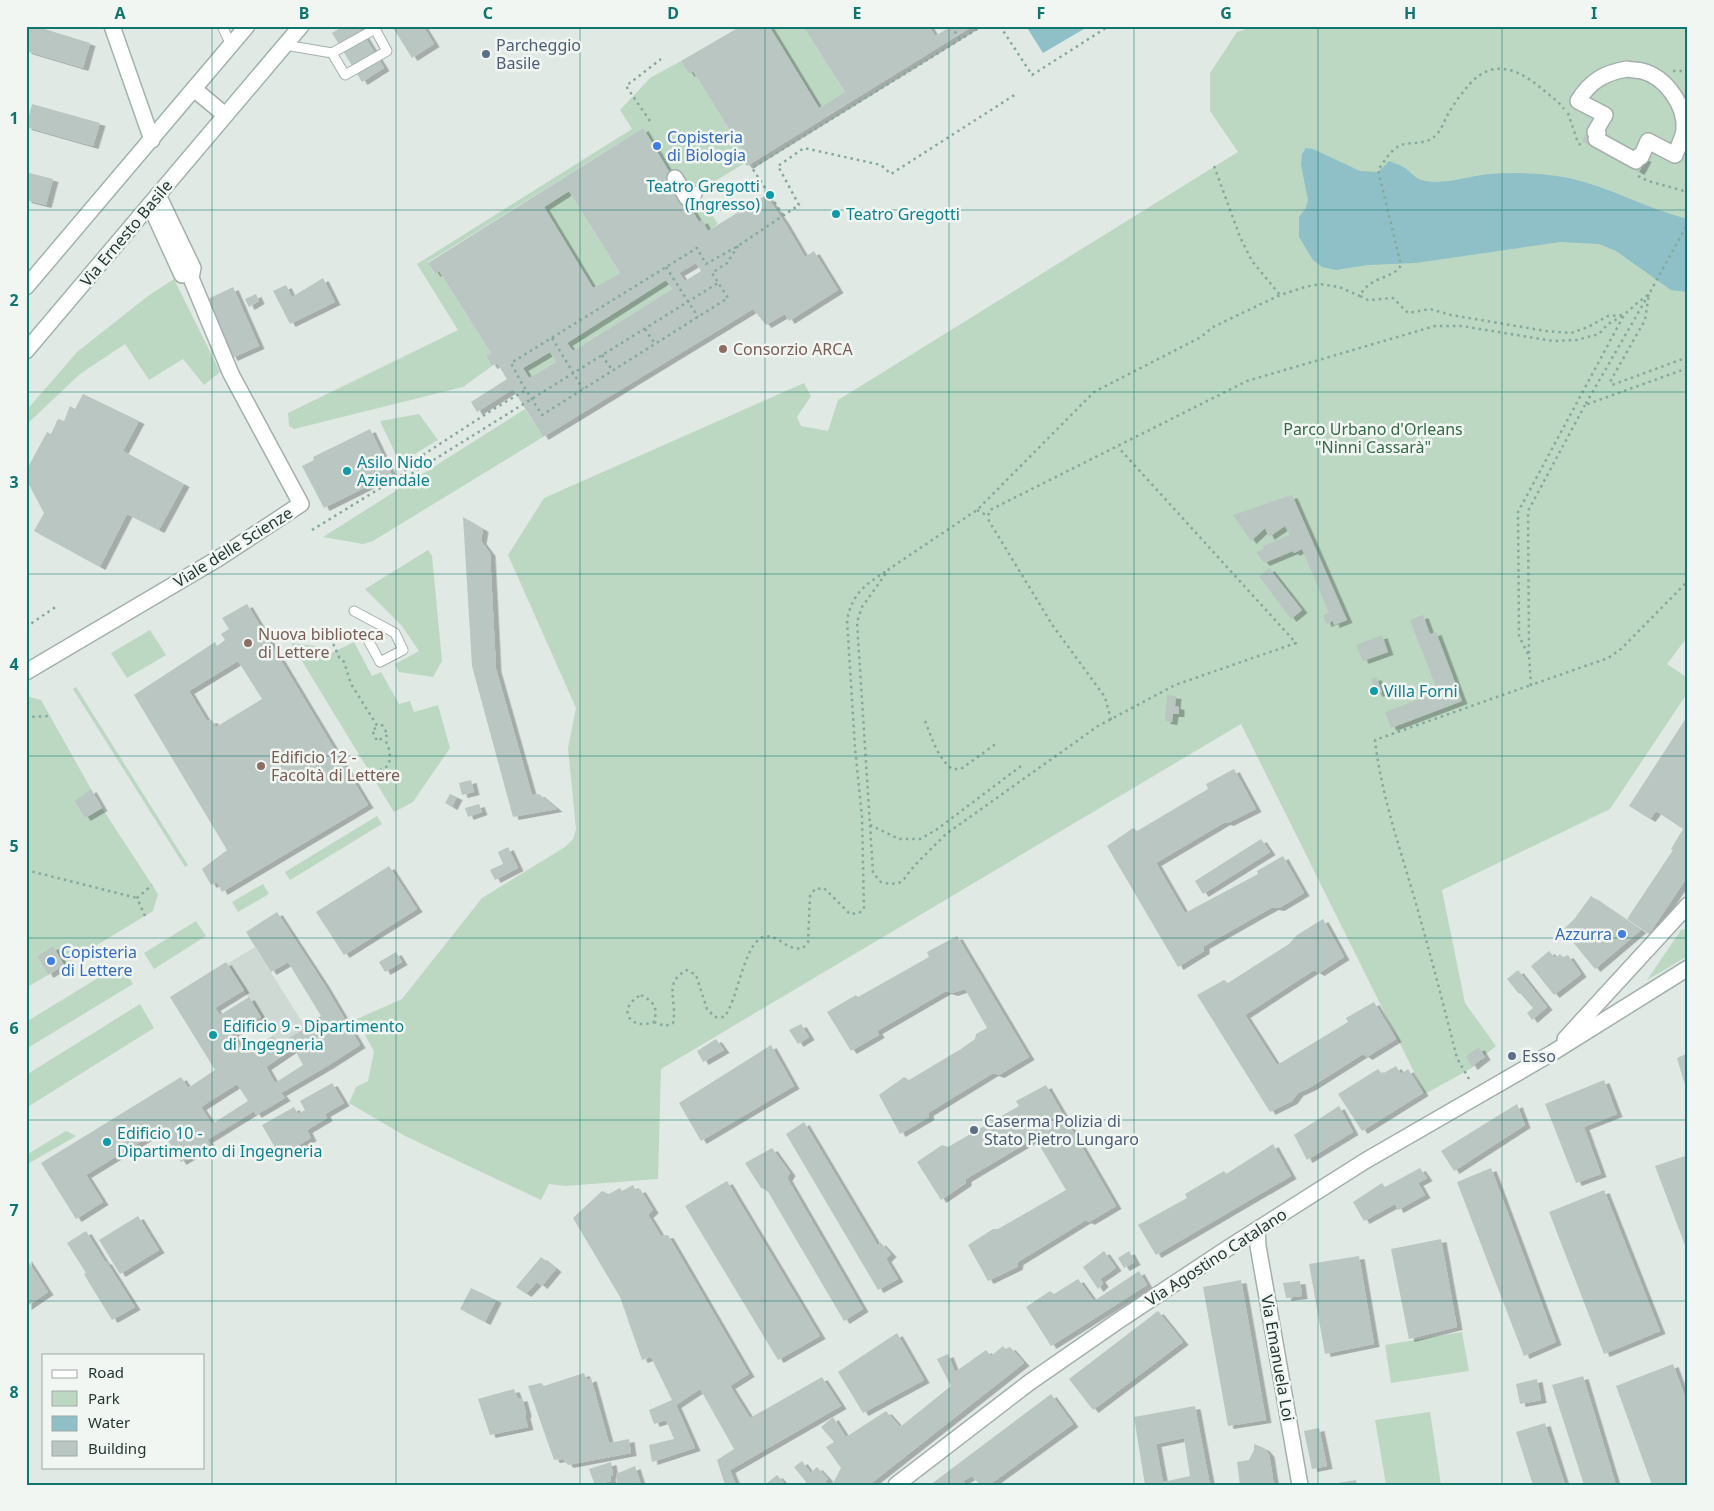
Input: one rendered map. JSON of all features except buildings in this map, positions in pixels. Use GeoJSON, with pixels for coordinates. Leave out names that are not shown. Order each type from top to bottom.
{"type":"FeatureCollection","features":[{"type":"Feature","properties":{"kind":"street"},"geometry":{"type":"LineString","coordinates":[[112,26],[152,140]]}},
{"type":"Feature","properties":{"kind":"street"},"geometry":{"type":"LineString","coordinates":[[26,287],[247,26]]}},
{"type":"Feature","properties":{"kind":"street","name":"Via Ernesto Basile"},"geometry":{"type":"LineString","coordinates":[[26,351],[300,26]]}},
{"type":"Feature","properties":{"kind":"street"},"geometry":{"type":"LineString","coordinates":[[1626,69],[1643,71],[1659,79],[1682,108],[1684,132],[1675,155],[1648,141],[1641,157],[1636,161],[1596,139],[1598,133],[1596,132],[1605,115],[1578,101],[1594,80],[1603,75],[1626,69]]}},
{"type":"Feature","properties":{"kind":"street"},"geometry":{"type":"LineString","coordinates":[[194,89],[225,115]]}},
{"type":"Feature","properties":{"kind":"street"},"geometry":{"type":"LineString","coordinates":[[675,178],[687,198],[694,194]]}},
{"type":"Feature","properties":{"kind":"street","name":"Viale delle Scienze"},"geometry":{"type":"LineString","coordinates":[[26,672],[219,558],[301,504],[231,374],[189,274],[154,200]]}},
{"type":"Feature","properties":{"kind":"street"},"geometry":{"type":"LineString","coordinates":[[1552,1053],[1688,905]]}},
{"type":"Feature","properties":{"kind":"street","name":"Via Agostino Catalano"},"geometry":{"type":"LineString","coordinates":[[896,1485],[1030,1382],[1118,1321],[1257,1230],[1365,1160],[1552,1053],[1688,968]]}},
{"type":"Feature","properties":{"kind":"street","name":"Via Emanuela Loi"},"geometry":{"type":"LineString","coordinates":[[1257,1230],[1258,1246],[1300,1485]]}},
{"type":"Feature","properties":{"kind":"lane"},"geometry":{"type":"LineString","coordinates":[[222,26],[231,45]]}},
{"type":"Feature","properties":{"kind":"lane"},"geometry":{"type":"LineString","coordinates":[[285,45],[332,53],[374,28],[387,51],[344,75],[332,53]]}},
{"type":"Feature","properties":{"kind":"lane"},"geometry":{"type":"LineString","coordinates":[[354,611],[395,633],[403,650],[380,662],[367,638]]}},
{"type":"Feature","properties":{"kind":"path"},"geometry":{"type":"LineString","coordinates":[[941,26],[942,28],[946,26]]}},
{"type":"Feature","properties":{"kind":"path"},"geometry":{"type":"LineString","coordinates":[[952,26],[961,41]]}},
{"type":"Feature","properties":{"kind":"path"},"geometry":{"type":"LineString","coordinates":[[783,215],[752,168],[961,41],[982,26]]}},
{"type":"Feature","properties":{"kind":"path"},"geometry":{"type":"LineString","coordinates":[[1000,26],[1032,75],[1109,26]]}},
{"type":"Feature","properties":{"kind":"path"},"geometry":{"type":"LineString","coordinates":[[650,121],[626,86],[661,59]]}},
{"type":"Feature","properties":{"kind":"path"},"geometry":{"type":"LineString","coordinates":[[1360,296],[1364,289],[1374,281],[1398,270],[1401,265],[1378,170],[1392,152],[1400,146],[1423,143],[1436,136],[1466,87],[1480,75],[1495,68],[1504,68],[1522,73],[1562,105],[1569,115],[1578,143],[1587,148]]}},
{"type":"Feature","properties":{"kind":"path"},"geometry":{"type":"LineString","coordinates":[[738,246],[727,262],[712,274],[728,298],[542,414],[511,363],[697,248],[706,264],[738,246],[799,205],[778,166],[804,148],[881,165],[891,174],[1016,94]]}},
{"type":"Feature","properties":{"kind":"path"},"geometry":{"type":"LineString","coordinates":[[658,148],[675,178]]}},
{"type":"Feature","properties":{"kind":"path"},"geometry":{"type":"LineString","coordinates":[[1214,166],[1240,237],[1252,262],[1280,295]]}},
{"type":"Feature","properties":{"kind":"path"},"geometry":{"type":"LineString","coordinates":[[1631,172],[1648,181],[1688,192]]}},
{"type":"Feature","properties":{"kind":"path"},"geometry":{"type":"LineString","coordinates":[[1531,685],[1528,511],[1585,405],[1657,282],[1688,223]]}},
{"type":"Feature","properties":{"kind":"path"},"geometry":{"type":"LineString","coordinates":[[666,266],[698,317]]}},
{"type":"Feature","properties":{"kind":"path"},"geometry":{"type":"LineString","coordinates":[[312,530],[405,473],[411,474],[718,283]]}},
{"type":"Feature","properties":{"kind":"path"},"geometry":{"type":"LineString","coordinates":[[654,1022],[656,1013],[652,1001],[641,995],[632,1000],[627,1009],[627,1015],[632,1022],[644,1026],[654,1022],[665,1026],[673,1023],[675,1012],[673,982],[679,974],[687,970],[696,974],[707,1009],[715,1017],[724,1017],[730,1010],[743,968],[756,943],[763,937],[771,937],[794,948],[803,948],[808,942],[810,896],[815,889],[824,888],[850,914],[859,914],[864,909],[862,816],[855,748],[848,620],[850,606],[856,595],[866,584],[977,510],[1094,392],[1201,337],[1213,326],[1280,295],[1305,286],[1320,284],[1339,287],[1368,300],[1393,298],[1408,313],[1430,310],[1571,334],[1608,316],[1624,315]]}},
{"type":"Feature","properties":{"kind":"path"},"geometry":{"type":"LineString","coordinates":[[1112,720],[1105,697],[1053,626],[989,521],[990,510],[1247,381],[1435,326],[1462,326],[1553,341],[1578,340],[1599,334],[1608,324],[1624,315],[1650,294]]}},
{"type":"Feature","properties":{"kind":"path"},"geometry":{"type":"LineString","coordinates":[[1650,294],[1645,320],[1611,380],[1612,385],[1688,357]]}},
{"type":"Feature","properties":{"kind":"path"},"geometry":{"type":"LineString","coordinates":[[1529,655],[1519,636],[1518,512],[1624,315]]}},
{"type":"Feature","properties":{"kind":"path"},"geometry":{"type":"LineString","coordinates":[[645,329],[655,344]]}},
{"type":"Feature","properties":{"kind":"path"},"geometry":{"type":"LineString","coordinates":[[552,338],[583,389]]}},
{"type":"Feature","properties":{"kind":"path"},"geometry":{"type":"LineString","coordinates":[[602,355],[612,370]]}},
{"type":"Feature","properties":{"kind":"path"},"geometry":{"type":"LineString","coordinates":[[1585,405],[1688,368]]}},
{"type":"Feature","properties":{"kind":"path"},"geometry":{"type":"LineString","coordinates":[[405,473],[406,466],[525,388]]}},
{"type":"Feature","properties":{"kind":"path"},"geometry":{"type":"LineString","coordinates":[[889,569],[862,607],[857,622],[873,873],[881,882],[890,884],[899,883],[904,879],[931,848],[954,828],[1098,726],[1175,685],[1296,643],[1118,446]]}},
{"type":"Feature","properties":{"kind":"path"},"geometry":{"type":"LineString","coordinates":[[977,510],[988,516]]}},
{"type":"Feature","properties":{"kind":"path"},"geometry":{"type":"LineString","coordinates":[[1469,1079],[1458,1058],[1398,844],[1378,765],[1375,740],[1608,658],[1621,649],[1685,584],[1688,578]]}},
{"type":"Feature","properties":{"kind":"path"},"geometry":{"type":"LineString","coordinates":[[26,628],[57,606]]}},
{"type":"Feature","properties":{"kind":"path"},"geometry":{"type":"LineString","coordinates":[[328,632],[339,657],[344,662],[351,684],[378,727]]}},
{"type":"Feature","properties":{"kind":"path"},"geometry":{"type":"LineString","coordinates":[[26,723],[27,716],[50,716]]}},
{"type":"Feature","properties":{"kind":"path"},"geometry":{"type":"LineString","coordinates":[[925,721],[935,746],[946,764],[952,769],[961,769],[997,744]]}},
{"type":"Feature","properties":{"kind":"path"},"geometry":{"type":"LineString","coordinates":[[382,725],[388,736],[377,741],[372,730],[378,727],[382,725]]}},
{"type":"Feature","properties":{"kind":"path"},"geometry":{"type":"LineString","coordinates":[[362,779],[388,766],[391,760],[390,753],[384,738]]}},
{"type":"Feature","properties":{"kind":"path"},"geometry":{"type":"LineString","coordinates":[[870,825],[899,839],[920,839],[936,830],[1021,766]]}},
{"type":"Feature","properties":{"kind":"path"},"geometry":{"type":"LineString","coordinates":[[26,870],[137,898]]}},
{"type":"Feature","properties":{"kind":"path"},"geometry":{"type":"LineString","coordinates":[[137,898],[152,885]]}},
{"type":"Feature","properties":{"kind":"path"},"geometry":{"type":"LineString","coordinates":[[137,898],[145,916]]}},
{"type":"Feature","properties":{"kind":"shaded area"},"geometry":{"type":"Polygon","coordinates":[[[255,947],[306,1028],[278,1044],[227,964],[255,947]]]}},
{"type":"Feature","properties":{"kind":"green space"},"geometry":{"type":"Polygon","coordinates":[[[769,26],[803,26],[845,92],[819,108],[769,26]]]}},
{"type":"Feature","properties":{"kind":"green space","name":"Parco Urbano d'Orleans \"Ninni Cassarà\""},"geometry":{"type":"Polygon","coordinates":[[[1255,26],[1688,26],[1688,636],[1667,664],[1688,678],[1688,692],[1610,809],[1442,890],[1465,1003],[1496,1046],[1481,1058],[1483,1060],[1470,1069],[1425,1094],[1241,724],[661,1069],[658,1179],[565,1186],[549,1184],[541,1200],[405,1136],[349,1103],[356,1087],[368,1081],[374,1052],[357,1019],[402,999],[482,898],[565,847],[573,839],[576,829],[568,748],[576,708],[508,555],[544,498],[804,383],[811,396],[797,417],[801,426],[828,431],[838,400],[1238,152],[1210,111],[1210,73],[1237,32],[1255,26]]]}},
{"type":"Feature","properties":{"kind":"green space"},"geometry":{"type":"Polygon","coordinates":[[[681,61],[689,74],[693,71],[745,155],[742,158],[745,163],[697,192],[718,224],[708,231],[699,222],[643,128],[428,262],[434,274],[439,271],[491,353],[486,356],[492,366],[463,387],[294,429],[289,426],[288,413],[458,330],[417,264],[632,129],[620,110],[650,78],[681,61]]]}},
{"type":"Feature","properties":{"kind":"green space"},"geometry":{"type":"Polygon","coordinates":[[[569,191],[620,273],[593,288],[544,207],[569,191]]]}},
{"type":"Feature","properties":{"kind":"green space"},"geometry":{"type":"Polygon","coordinates":[[[174,279],[220,372],[204,385],[183,359],[149,380],[125,344],[80,374],[26,425],[26,411],[77,352],[148,296],[174,279]]]}},
{"type":"Feature","properties":{"kind":"green space"},"geometry":{"type":"Polygon","coordinates":[[[666,280],[672,289],[573,351],[567,343],[666,280]]]}},
{"type":"Feature","properties":{"kind":"green space"},"geometry":{"type":"Polygon","coordinates":[[[550,352],[556,362],[529,378],[523,368],[550,352]]]}},
{"type":"Feature","properties":{"kind":"green space"},"geometry":{"type":"Polygon","coordinates":[[[525,409],[543,437],[373,541],[363,544],[323,537],[525,409]]]}},
{"type":"Feature","properties":{"kind":"green space"},"geometry":{"type":"Polygon","coordinates":[[[419,414],[438,440],[400,463],[380,421],[419,414]]]}},
{"type":"Feature","properties":{"kind":"green space"},"geometry":{"type":"Polygon","coordinates":[[[428,550],[432,556],[442,661],[433,677],[399,672],[395,664],[419,651],[402,626],[365,589],[428,550]]]}},
{"type":"Feature","properties":{"kind":"green space"},"geometry":{"type":"Polygon","coordinates":[[[150,630],[166,655],[127,678],[111,653],[150,630]]]}},
{"type":"Feature","properties":{"kind":"green space"},"geometry":{"type":"Polygon","coordinates":[[[354,642],[372,676],[381,672],[399,704],[410,701],[414,712],[438,705],[450,748],[413,802],[394,812],[291,643],[316,646],[321,658],[354,642]]]}},
{"type":"Feature","properties":{"kind":"green space"},"geometry":{"type":"Polygon","coordinates":[[[76,687],[188,865],[185,867],[73,689],[76,687]]]}},
{"type":"Feature","properties":{"kind":"green space"},"geometry":{"type":"Polygon","coordinates":[[[26,696],[41,700],[91,789],[74,801],[85,818],[102,808],[158,894],[153,911],[64,965],[53,946],[37,956],[48,975],[26,988],[26,696]]]}},
{"type":"Feature","properties":{"kind":"green space"},"geometry":{"type":"Polygon","coordinates":[[[377,816],[382,824],[290,880],[285,872],[377,816]]]}},
{"type":"Feature","properties":{"kind":"green space"},"geometry":{"type":"Polygon","coordinates":[[[263,884],[269,894],[238,912],[232,902],[263,884]]]}},
{"type":"Feature","properties":{"kind":"green space"},"geometry":{"type":"Polygon","coordinates":[[[196,921],[206,936],[154,969],[144,953],[196,921]]]}},
{"type":"Feature","properties":{"kind":"green space"},"geometry":{"type":"Polygon","coordinates":[[[1681,930],[1688,930],[1688,956],[1647,980],[1681,930]]]}},
{"type":"Feature","properties":{"kind":"green space"},"geometry":{"type":"Polygon","coordinates":[[[121,964],[133,984],[26,1049],[26,1022],[121,964]]]}},
{"type":"Feature","properties":{"kind":"green space"},"geometry":{"type":"Polygon","coordinates":[[[140,1004],[154,1028],[26,1108],[26,1075],[140,1004]]]}},
{"type":"Feature","properties":{"kind":"green space"},"geometry":{"type":"Polygon","coordinates":[[[66,1131],[76,1136],[26,1165],[26,1155],[66,1131]]]}},
{"type":"Feature","properties":{"kind":"green space"},"geometry":{"type":"Polygon","coordinates":[[[1462,1332],[1469,1371],[1391,1383],[1385,1345],[1462,1332]]]}},
{"type":"Feature","properties":{"kind":"green space"},"geometry":{"type":"Polygon","coordinates":[[[1430,1412],[1441,1485],[1386,1485],[1375,1420],[1430,1412]]]}},
{"type":"Feature","properties":{"kind":"water"},"geometry":{"type":"Polygon","coordinates":[[[1026,26],[1089,26],[1043,53],[1026,26]]]}},
{"type":"Feature","properties":{"kind":"water"},"geometry":{"type":"Polygon","coordinates":[[[1306,148],[1313,149],[1360,171],[1378,172],[1389,161],[1405,168],[1418,179],[1429,182],[1509,173],[1569,178],[1688,219],[1688,292],[1671,290],[1616,251],[1599,244],[1560,242],[1416,263],[1368,265],[1336,270],[1322,267],[1313,260],[1299,237],[1299,217],[1306,208],[1308,200],[1301,165],[1302,154],[1306,148]]]}},
{"type":"Feature","properties":{"kind":"place","name":"Parcheggio Basile"},"geometry":{"type":"Point","coordinates":[486,54]}},
{"type":"Feature","properties":{"kind":"place","name":"Copisteria di Biologia"},"geometry":{"type":"Point","coordinates":[657,146]}},
{"type":"Feature","properties":{"kind":"place","name":"Teatro Gregotti (Ingresso)"},"geometry":{"type":"Point","coordinates":[770,195]}},
{"type":"Feature","properties":{"kind":"place","name":"Teatro Gregotti"},"geometry":{"type":"Point","coordinates":[836,214]}},
{"type":"Feature","properties":{"kind":"place","name":"Consorzio ARCA"},"geometry":{"type":"Point","coordinates":[723,349]}},
{"type":"Feature","properties":{"kind":"place","name":"Asilo Nido Aziendale"},"geometry":{"type":"Point","coordinates":[347,471]}},
{"type":"Feature","properties":{"kind":"place","name":"Nuova biblioteca di Lettere"},"geometry":{"type":"Point","coordinates":[248,643]}},
{"type":"Feature","properties":{"kind":"place","name":"Villa Forni"},"geometry":{"type":"Point","coordinates":[1374,691]}},
{"type":"Feature","properties":{"kind":"place","name":"Edificio 12 - Facoltà di Lettere"},"geometry":{"type":"Point","coordinates":[261,766]}},
{"type":"Feature","properties":{"kind":"place","name":"Azzurra"},"geometry":{"type":"Point","coordinates":[1622,934]}},
{"type":"Feature","properties":{"kind":"place","name":"Copisteria di Lettere"},"geometry":{"type":"Point","coordinates":[51,961]}},
{"type":"Feature","properties":{"kind":"place","name":"Edificio 9 - Dipartimento di Ingegneria"},"geometry":{"type":"Point","coordinates":[213,1035]}},
{"type":"Feature","properties":{"kind":"place","name":"Esso"},"geometry":{"type":"Point","coordinates":[1512,1056]}},
{"type":"Feature","properties":{"kind":"place","name":"Caserma Polizia di Stato Pietro Lungaro"},"geometry":{"type":"Point","coordinates":[974,1130]}},
{"type":"Feature","properties":{"kind":"place","name":"Edificio 10 - Dipartimento di Ingegneria"},"geometry":{"type":"Point","coordinates":[107,1142]}}]}
